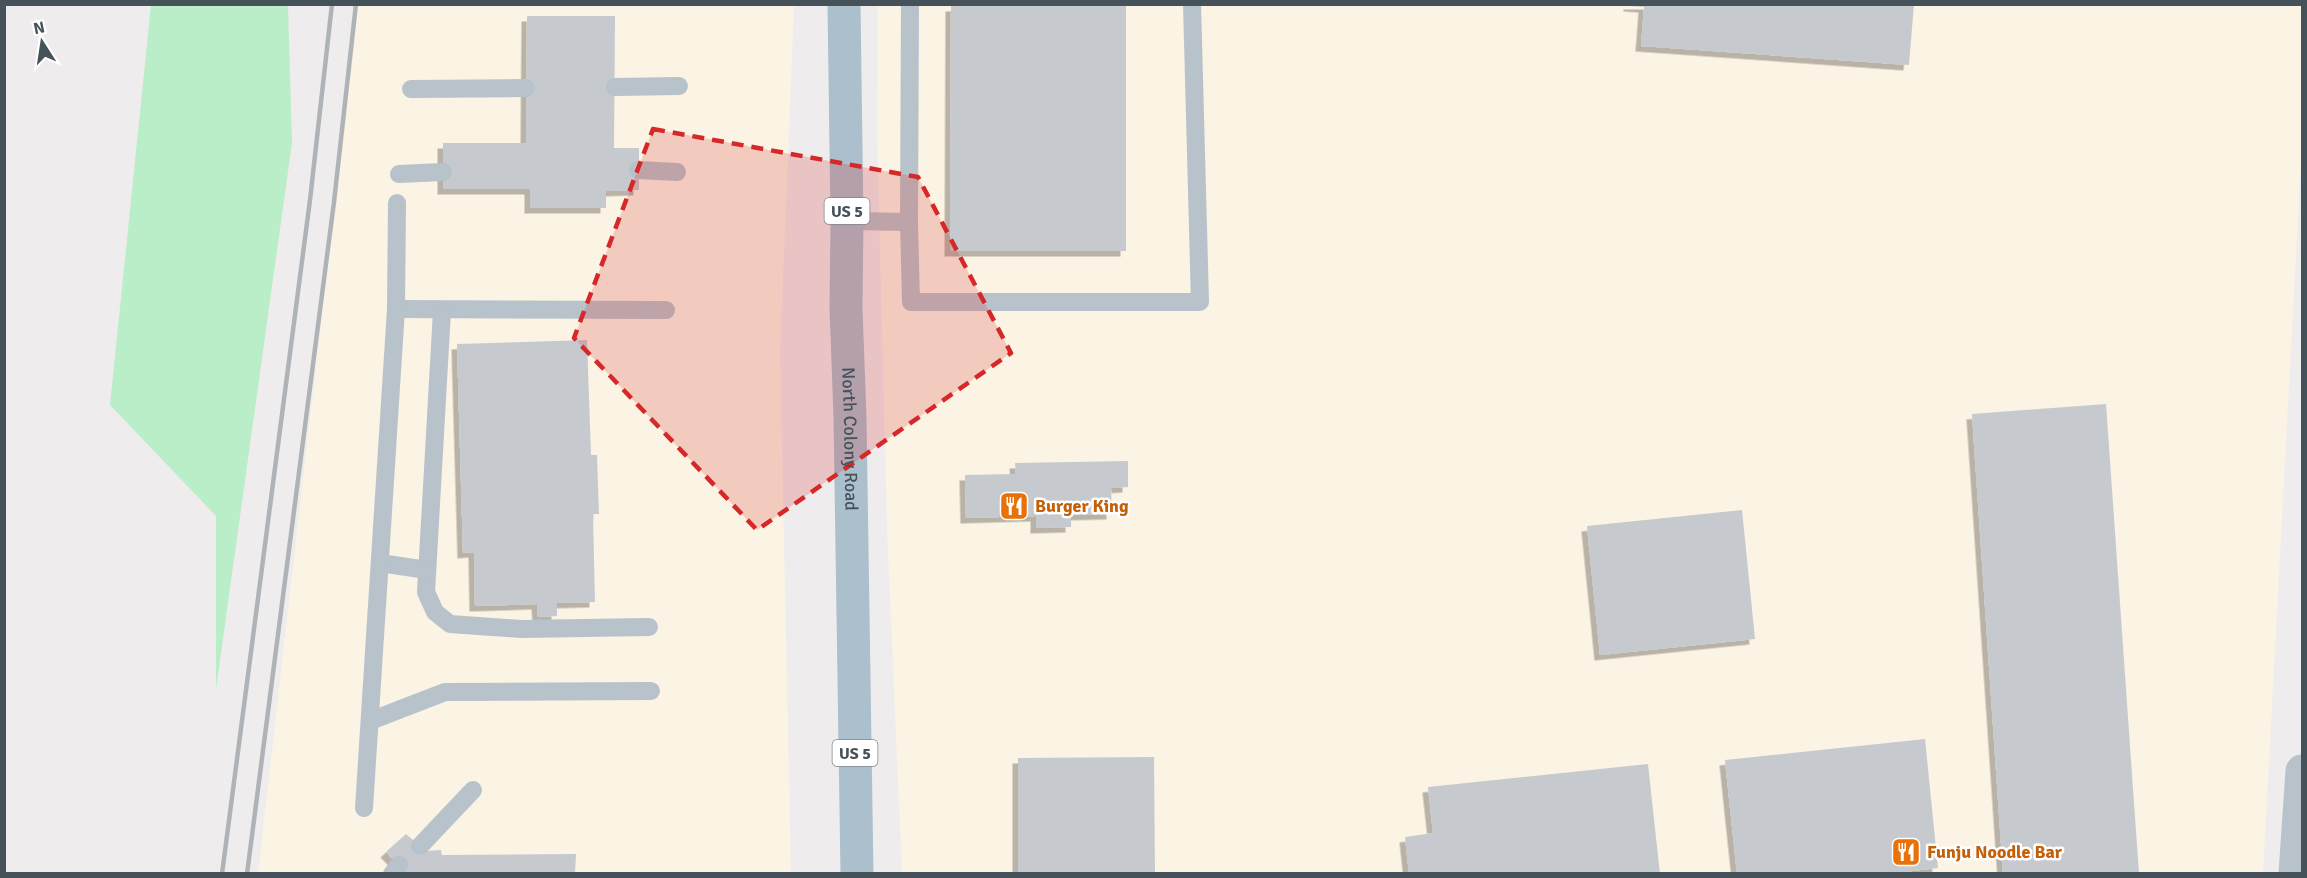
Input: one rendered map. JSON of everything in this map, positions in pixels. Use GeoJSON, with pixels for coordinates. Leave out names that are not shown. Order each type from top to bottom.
{"type":"FeatureCollection","features":[{"type":"Feature","properties":{"kind":"main road","name":"North Colony Road"},"geometry":{"type":"LineString","coordinates":[[844,4],[846,308],[850,418],[857,873]]}},
{"type":"Feature","properties":{"kind":"street"},"geometry":{"type":"LineString","coordinates":[[2295,873],[2302,771]]}},
{"type":"Feature","properties":{"kind":"lane"},"geometry":{"type":"LineString","coordinates":[[910,4],[911,302],[1200,302],[1192,4]]}},
{"type":"Feature","properties":{"kind":"lane"},"geometry":{"type":"LineString","coordinates":[[615,87],[678,86]]}},
{"type":"Feature","properties":{"kind":"lane"},"geometry":{"type":"LineString","coordinates":[[411,89],[526,88]]}},
{"type":"Feature","properties":{"kind":"lane"},"geometry":{"type":"LineString","coordinates":[[639,170],[677,172]]}},
{"type":"Feature","properties":{"kind":"lane"},"geometry":{"type":"LineString","coordinates":[[399,174],[443,172]]}},
{"type":"Feature","properties":{"kind":"lane"},"geometry":{"type":"LineString","coordinates":[[364,808],[396,309],[397,203]]}},
{"type":"Feature","properties":{"kind":"lane"},"geometry":{"type":"LineString","coordinates":[[847,221],[909,222]]}},
{"type":"Feature","properties":{"kind":"lane"},"geometry":{"type":"LineString","coordinates":[[396,309],[442,311],[666,310]]}},
{"type":"Feature","properties":{"kind":"lane"},"geometry":{"type":"LineString","coordinates":[[442,311],[426,592],[435,612],[450,624],[521,629],[649,627]]}},
{"type":"Feature","properties":{"kind":"lane"},"geometry":{"type":"LineString","coordinates":[[380,563],[427,570]]}},
{"type":"Feature","properties":{"kind":"lane"},"geometry":{"type":"LineString","coordinates":[[370,721],[445,692],[651,691]]}},
{"type":"Feature","properties":{"kind":"lane"},"geometry":{"type":"LineString","coordinates":[[420,846],[473,790]]}},
{"type":"Feature","properties":{"kind":"highlighted area"},"geometry":{"type":"Polygon","coordinates":[[[653,129],[918,177],[1011,353],[757,530],[574,338],[653,129]]]}},
{"type":"Feature","properties":{"kind":"shaded area"},"geometry":{"type":"Polygon","coordinates":[[[357,5],[794,5],[780,353],[791,873],[258,874],[357,5]]]}},
{"type":"Feature","properties":{"kind":"shaded area"},"geometry":{"type":"Polygon","coordinates":[[[878,5],[2302,5],[2302,143],[2263,873],[902,873],[887,526],[877,129],[878,5]]]}},
{"type":"Feature","properties":{"kind":"green space"},"geometry":{"type":"Polygon","coordinates":[[[151,5],[288,5],[292,143],[216,689],[216,516],[110,405],[151,5]]]}},
{"type":"Feature","properties":{"kind":"building"},"geometry":{"type":"Polygon","coordinates":[[[1629,4],[1914,4],[1909,65],[1641,46],[1644,7],[1629,6],[1629,4]]]}},
{"type":"Feature","properties":{"kind":"building"},"geometry":{"type":"Polygon","coordinates":[[[951,6],[1126,6],[1126,251],[950,251],[951,6]]]}},
{"type":"Feature","properties":{"kind":"building"},"geometry":{"type":"Polygon","coordinates":[[[527,16],[615,16],[614,148],[639,148],[639,190],[606,191],[606,208],[530,208],[530,189],[443,189],[443,143],[526,143],[527,16]]]}},
{"type":"Feature","properties":{"kind":"building"},"geometry":{"type":"Polygon","coordinates":[[[587,340],[591,455],[597,455],[599,514],[593,514],[595,602],[557,603],[557,616],[538,617],[537,604],[475,606],[474,552],[463,553],[457,344],[587,340]]]}},
{"type":"Feature","properties":{"kind":"building"},"geometry":{"type":"Polygon","coordinates":[[[2106,404],[2139,874],[2003,874],[1972,414],[2106,404]]]}},
{"type":"Feature","properties":{"kind":"building"},"geometry":{"type":"Polygon","coordinates":[[[1128,461],[1128,487],[1111,488],[1112,514],[1071,515],[1071,527],[1036,528],[1036,516],[966,518],[965,475],[1016,474],[1015,463],[1128,461]]]}},
{"type":"Feature","properties":{"kind":"building"},"geometry":{"type":"Polygon","coordinates":[[[1742,510],[1755,639],[1600,655],[1587,526],[1742,510]]]}},
{"type":"Feature","properties":{"kind":"building"},"geometry":{"type":"Polygon","coordinates":[[[1925,739],[1938,868],[1886,874],[1737,874],[1725,760],[1925,739]]]}},
{"type":"Feature","properties":{"kind":"building"},"geometry":{"type":"Polygon","coordinates":[[[1154,757],[1155,874],[1018,874],[1018,758],[1154,757]]]}},
{"type":"Feature","properties":{"kind":"building"},"geometry":{"type":"Polygon","coordinates":[[[1648,764],[1660,874],[1409,874],[1405,837],[1433,833],[1428,787],[1648,764]]]}},
{"type":"Feature","properties":{"kind":"building"},"geometry":{"type":"Polygon","coordinates":[[[406,834],[426,851],[441,850],[442,855],[576,854],[575,874],[407,874],[386,852],[406,834]]]}},
{"type":"Feature","properties":{"kind":"railway"},"geometry":{"type":"LineString","coordinates":[[222,874],[310,200],[332,4]]}},
{"type":"Feature","properties":{"kind":"railway"},"geometry":{"type":"LineString","coordinates":[[247,874],[334,202],[356,4]]}},
{"type":"Feature","properties":{"kind":"place","name":"Burger King"},"geometry":{"type":"Point","coordinates":[1014,506]}},
{"type":"Feature","properties":{"kind":"place","name":"Funju Noodle Bar"},"geometry":{"type":"Point","coordinates":[1906,852]}}]}
